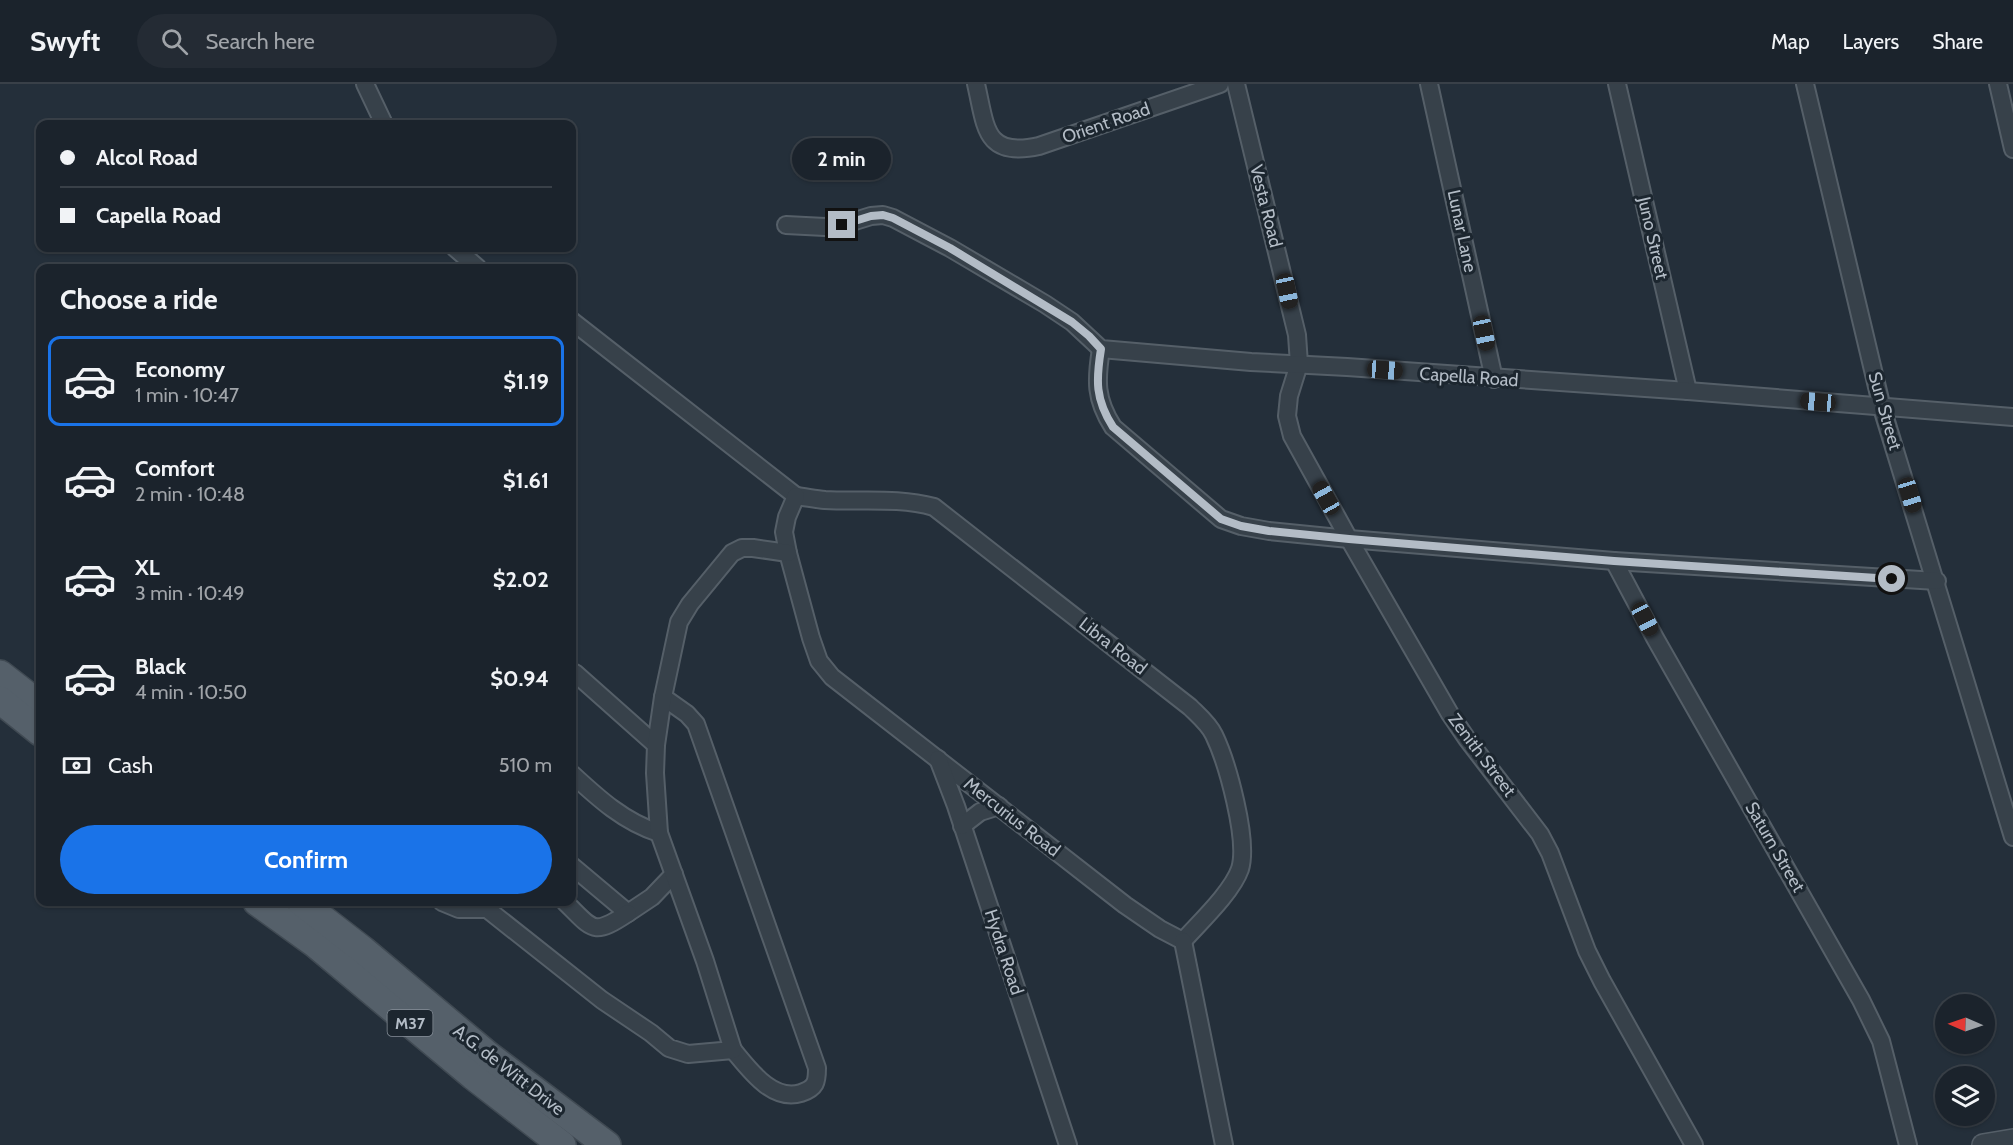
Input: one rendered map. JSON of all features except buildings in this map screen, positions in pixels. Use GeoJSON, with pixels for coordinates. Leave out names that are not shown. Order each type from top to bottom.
{"type":"FeatureCollection","features":[{"type":"Feature","properties":{"kind":"main road"},"geometry":{"type":"LineString","coordinates":[[0,674],[36,702]]}},
{"type":"Feature","properties":{"kind":"main road"},"geometry":{"type":"LineString","coordinates":[[0,700],[36,729]]}},
{"type":"Feature","properties":{"kind":"main road","name":"A.G. de Witt Drive"},"geometry":{"type":"LineString","coordinates":[[263,906],[480,1065],[530,1105],[607,1145]]}},
{"type":"Feature","properties":{"kind":"main road","name":"A.G. de Witt Drive"},"geometry":{"type":"LineString","coordinates":[[306,906],[363,950],[480,1065]]}},
{"type":"Feature","properties":{"kind":"main road","name":"A.G. de Witt Drive"},"geometry":{"type":"LineString","coordinates":[[530,1105],[562,1145]]}},
{"type":"Feature","properties":{"kind":"street"},"geometry":{"type":"LineString","coordinates":[[365,84],[382,120]]}},
{"type":"Feature","properties":{"kind":"street","name":"Orient Road"},"geometry":{"type":"LineString","coordinates":[[976,84],[985,125],[992,140],[1004,148],[1021,150],[1039,146],[1211,85]]}},
{"type":"Feature","properties":{"kind":"street","name":"Vesta Road"},"geometry":{"type":"LineString","coordinates":[[1236,84],[1297,335],[1299,364]]}},
{"type":"Feature","properties":{"kind":"street","name":"Lunar Lane"},"geometry":{"type":"LineString","coordinates":[[1429,84],[1494,378]]}},
{"type":"Feature","properties":{"kind":"street","name":"Juno Street"},"geometry":{"type":"LineString","coordinates":[[1617,84],[1688,391]]}},
{"type":"Feature","properties":{"kind":"street","name":"Sun Street"},"geometry":{"type":"LineString","coordinates":[[1805,84],[1882,408],[1937,581],[2013,837]]}},
{"type":"Feature","properties":{"kind":"street"},"geometry":{"type":"LineString","coordinates":[[1998,84],[2013,149]]}},
{"type":"Feature","properties":{"kind":"street"},"geometry":{"type":"LineString","coordinates":[[786,225],[825,227],[842,225],[871,216],[883,215],[893,218],[950,248],[1045,304],[1072,322],[1101,349],[1097,377],[1099,398],[1113,427],[1221,519],[1241,526],[1349,539],[1614,561],[1937,581]]}},
{"type":"Feature","properties":{"kind":"street"},"geometry":{"type":"LineString","coordinates":[[460,252],[473,264]]}},
{"type":"Feature","properties":{"kind":"street"},"geometry":{"type":"LineString","coordinates":[[576,324],[796,496]]}},
{"type":"Feature","properties":{"kind":"street","name":"Capella Road"},"geometry":{"type":"LineString","coordinates":[[1101,349],[1251,362],[1688,391],[2013,417]]}},
{"type":"Feature","properties":{"kind":"street","name":"Zenith Street"},"geometry":{"type":"LineString","coordinates":[[1299,364],[1289,396],[1287,416],[1292,435],[1450,714],[1540,834],[1550,853],[1583,942],[1597,971],[1694,1145]]}},
{"type":"Feature","properties":{"kind":"street","name":"Mercurius Road"},"geometry":{"type":"LineString","coordinates":[[796,496],[787,517],[784,532],[788,553],[819,661],[832,677],[1125,905],[1160,929],[1183,941]]}},
{"type":"Feature","properties":{"kind":"street","name":"Libra Road"},"geometry":{"type":"LineString","coordinates":[[796,496],[825,500],[899,500],[934,507],[1190,707],[1213,732],[1224,759],[1243,848],[1240,868],[1231,886],[1183,941]]}},
{"type":"Feature","properties":{"kind":"street"},"geometry":{"type":"LineString","coordinates":[[663,697],[687,714],[696,724],[817,1068],[817,1081],[811,1090],[796,1094],[780,1092],[767,1086],[733,1050],[705,961],[659,832],[655,773],[656,745],[663,697],[679,622],[690,604],[732,553],[742,548],[788,553]]}},
{"type":"Feature","properties":{"kind":"street","name":"Saturn Street"},"geometry":{"type":"LineString","coordinates":[[1614,561],[1655,638],[1861,1000],[1881,1041],[1908,1145]]}},
{"type":"Feature","properties":{"kind":"street"},"geometry":{"type":"LineString","coordinates":[[576,675],[656,745]]}},
{"type":"Feature","properties":{"kind":"street","name":"Hydra Road"},"geometry":{"type":"LineString","coordinates":[[938,759],[1068,1145]]}},
{"type":"Feature","properties":{"kind":"street"},"geometry":{"type":"LineString","coordinates":[[576,777],[617,812],[642,827],[659,832]]}},
{"type":"Feature","properties":{"kind":"street"},"geometry":{"type":"LineString","coordinates":[[962,826],[980,812],[999,806]]}},
{"type":"Feature","properties":{"kind":"street"},"geometry":{"type":"LineString","coordinates":[[576,869],[628,913]]}},
{"type":"Feature","properties":{"kind":"street"},"geometry":{"type":"LineString","coordinates":[[568,906],[589,925],[598,928],[609,926],[652,897],[674,874]]}},
{"type":"Feature","properties":{"kind":"street"},"geometry":{"type":"LineString","coordinates":[[452,906],[459,909],[479,906]]}},
{"type":"Feature","properties":{"kind":"street"},"geometry":{"type":"LineString","coordinates":[[487,906],[602,1000],[669,1048],[688,1054],[733,1050]]}},
{"type":"Feature","properties":{"kind":"street"},"geometry":{"type":"LineString","coordinates":[[1183,941],[1224,1145]]}},
{"type":"Feature","properties":{"kind":"street"},"geometry":{"type":"LineString","coordinates":[[1983,1145],[2013,1140]]}},
{"type":"Feature","properties":{"kind":"route"},"geometry":{"type":"LineString","coordinates":[[842,225],[871,216],[883,215],[893,218],[950,248],[1072,322],[1101,349],[1097,377],[1099,398],[1113,427],[1221,519],[1241,526],[1349,539],[1614,561],[1892,579]]}}]}
